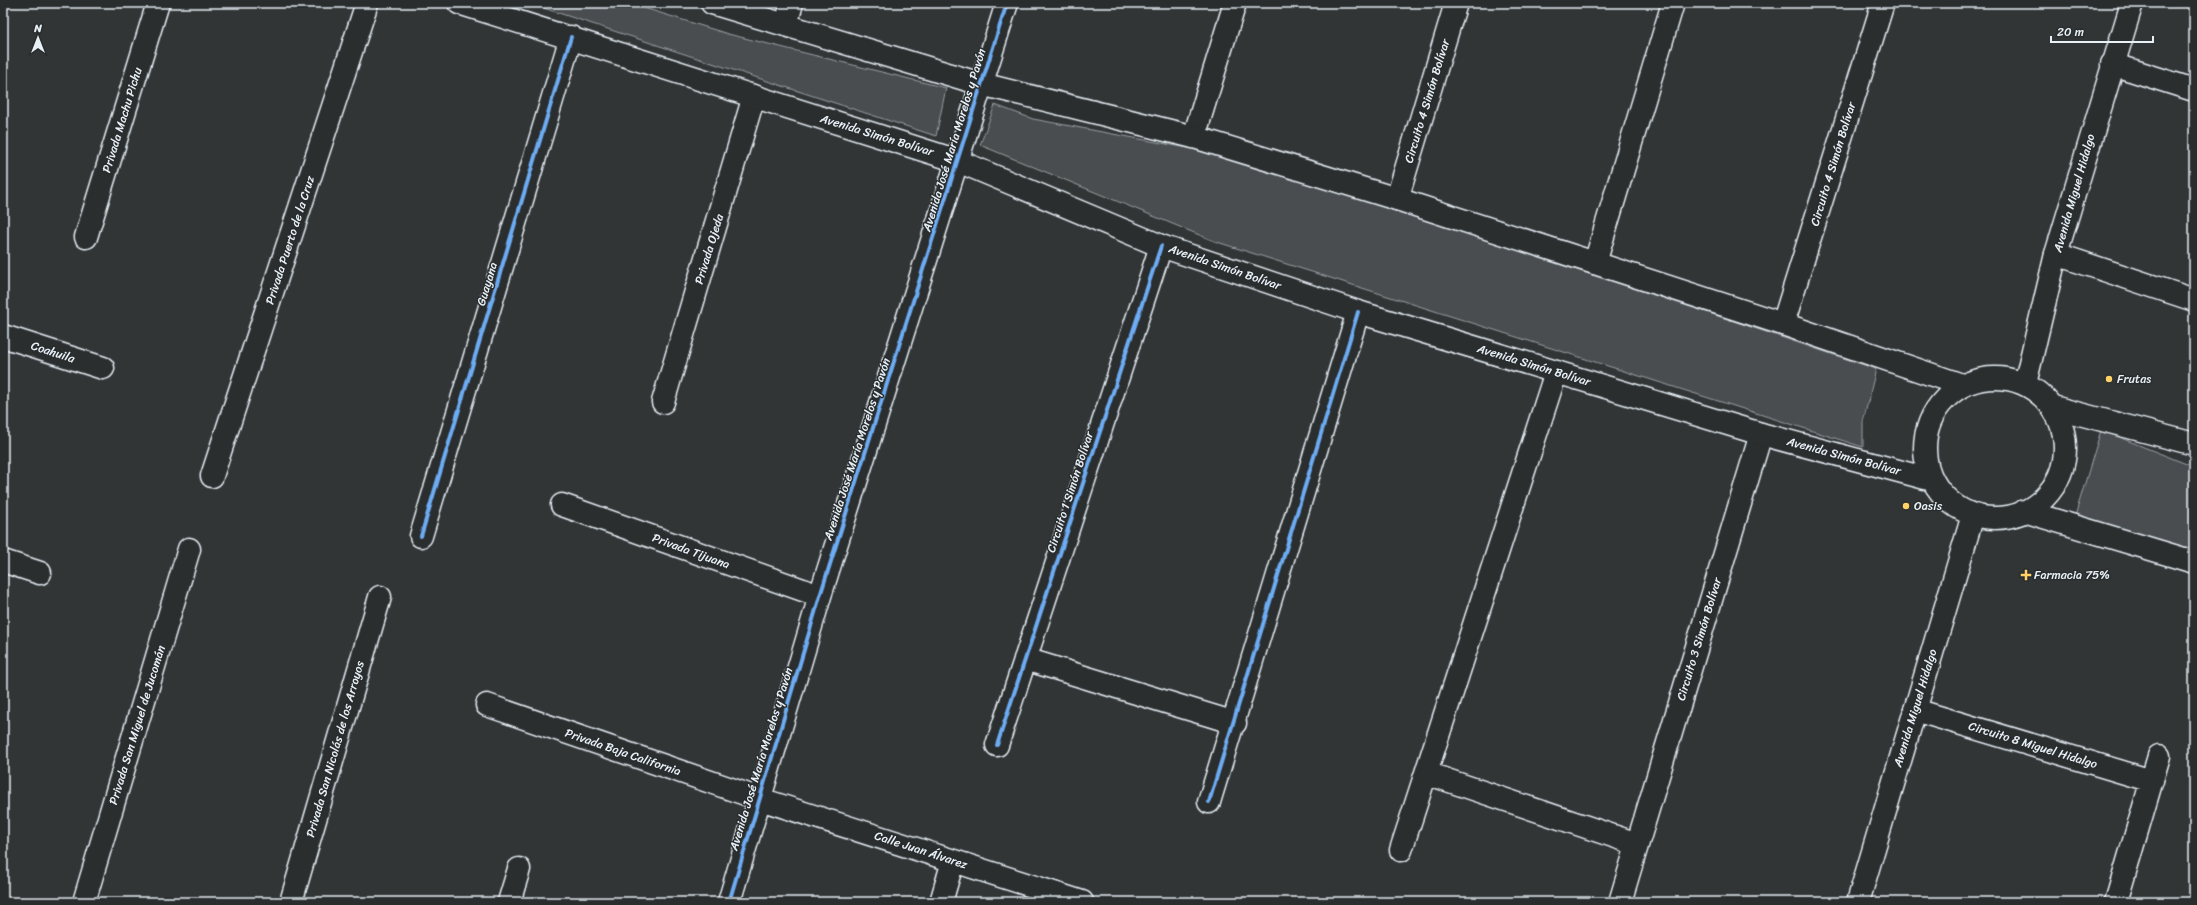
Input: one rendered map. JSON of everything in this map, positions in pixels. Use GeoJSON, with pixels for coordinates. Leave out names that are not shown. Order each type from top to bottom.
{"type":"FeatureCollection","features":[{"type":"Feature","properties":{"kind":"street","name":"Privada Machu Pichu"},"geometry":{"type":"LineString","coordinates":[[86,237],[158,3]]}},
{"type":"Feature","properties":{"kind":"street","name":"Privada Puerto de la Cruz"},"geometry":{"type":"LineString","coordinates":[[212,476],[367,3]]}},
{"type":"Feature","properties":{"kind":"street","name":"Avenida Simón Bolívar"},"geometry":{"type":"LineString","coordinates":[[459,3],[958,160],[1161,246],[1358,312],[1761,434],[1932,480]]}},
{"type":"Feature","properties":{"kind":"street"},"geometry":{"type":"LineString","coordinates":[[712,3],[981,84],[1194,137],[1398,199],[1783,324],[1962,385]]}},
{"type":"Feature","properties":{"kind":"street"},"geometry":{"type":"LineString","coordinates":[[786,25],[792,3]]}},
{"type":"Feature","properties":{"kind":"street","name":"Avenida José María Morelos y Pavón"},"geometry":{"type":"LineString","coordinates":[[729,902],[820,596],[1007,3]]}},
{"type":"Feature","properties":{"kind":"street"},"geometry":{"type":"LineString","coordinates":[[1194,137],[1235,3]]}},
{"type":"Feature","properties":{"kind":"street","name":"Circuito 4 Simón Bolívar"},"geometry":{"type":"LineString","coordinates":[[1398,199],[1456,3]]}},
{"type":"Feature","properties":{"kind":"street"},"geometry":{"type":"LineString","coordinates":[[1595,263],[1673,3]]}},
{"type":"Feature","properties":{"kind":"street","name":"Circuito 4 Simón Bolívar"},"geometry":{"type":"LineString","coordinates":[[1783,324],[1883,3]]}},
{"type":"Feature","properties":{"kind":"street","name":"Avenida Miguel Hidalgo"},"geometry":{"type":"LineString","coordinates":[[2025,384],[2056,254],[2112,64],[2132,3]]}},
{"type":"Feature","properties":{"kind":"street","name":"Guayana"},"geometry":{"type":"LineString","coordinates":[[421,536],[571,37]]}},
{"type":"Feature","properties":{"kind":"street"},"geometry":{"type":"LineString","coordinates":[[2112,64],[2194,90]]}},
{"type":"Feature","properties":{"kind":"street","name":"Privada Ojeda"},"geometry":{"type":"LineString","coordinates":[[663,402],[754,96]]}},
{"type":"Feature","properties":{"kind":"street","name":"Circuito 1 Simón Bolívar"},"geometry":{"type":"LineString","coordinates":[[997,745],[1161,246]]}},
{"type":"Feature","properties":{"kind":"street"},"geometry":{"type":"LineString","coordinates":[[2056,254],[2194,300]]}},
{"type":"Feature","properties":{"kind":"street"},"geometry":{"type":"LineString","coordinates":[[1209,802],[1358,312]]}},
{"type":"Feature","properties":{"kind":"street","name":"Coahuila"},"geometry":{"type":"LineString","coordinates":[[3,336],[103,368]]}},
{"type":"Feature","properties":{"kind":"street"},"geometry":{"type":"LineString","coordinates":[[1401,850],[1556,372]]}},
{"type":"Feature","properties":{"kind":"street"},"geometry":{"type":"LineString","coordinates":[[1983,378],[2004,378],[2025,384],[2040,394],[2052,408],[2063,430],[2065,454],[2058,477],[2044,497],[2024,511],[1999,517],[1973,515],[1956,507],[1942,495],[1932,480],[1924,454],[1928,427],[1941,402],[1962,385],[1983,378]]}},
{"type":"Feature","properties":{"kind":"street"},"geometry":{"type":"LineString","coordinates":[[2052,408],[2194,444]]}},
{"type":"Feature","properties":{"kind":"street","name":"Circuito 3 Simón Bolívar"},"geometry":{"type":"LineString","coordinates":[[1620,902],[1761,434]]}},
{"type":"Feature","properties":{"kind":"street","name":"Privada Tijuana"},"geometry":{"type":"LineString","coordinates":[[562,505],[820,596]]}},
{"type":"Feature","properties":{"kind":"street"},"geometry":{"type":"LineString","coordinates":[[2024,511],[2194,562]]}},
{"type":"Feature","properties":{"kind":"street","name":"Avenida Miguel Hidalgo"},"geometry":{"type":"LineString","coordinates":[[1858,902],[1973,515]]}},
{"type":"Feature","properties":{"kind":"street","name":"Privada San Miguel de Jucomán"},"geometry":{"type":"LineString","coordinates":[[84,902],[189,549]]}},
{"type":"Feature","properties":{"kind":"street"},"geometry":{"type":"LineString","coordinates":[[3,561],[40,573]]}},
{"type":"Feature","properties":{"kind":"street","name":"Privada San Nicolás de los Arroyos"},"geometry":{"type":"LineString","coordinates":[[291,902],[380,597]]}},
{"type":"Feature","properties":{"kind":"street"},"geometry":{"type":"LineString","coordinates":[[1025,660],[1234,723]]}},
{"type":"Feature","properties":{"kind":"street","name":"Privada Baja California"},"geometry":{"type":"LineString","coordinates":[[487,705],[760,799]]}},
{"type":"Feature","properties":{"kind":"street","name":"Circuito 8 Miguel Hidalgo"},"geometry":{"type":"LineString","coordinates":[[1915,710],[2152,781]]}},
{"type":"Feature","properties":{"kind":"street"},"geometry":{"type":"LineString","coordinates":[[2116,902],[2159,756]]}},
{"type":"Feature","properties":{"kind":"street"},"geometry":{"type":"LineString","coordinates":[[1426,773],[1637,844]]}},
{"type":"Feature","properties":{"kind":"street","name":"Calle Juan Álvarez"},"geometry":{"type":"LineString","coordinates":[[760,799],[1082,902]]}},
{"type":"Feature","properties":{"kind":"street"},"geometry":{"type":"LineString","coordinates":[[941,902],[953,861]]}},
{"type":"Feature","properties":{"kind":"street"},"geometry":{"type":"LineString","coordinates":[[509,902],[518,869]]}},
{"type":"Feature","properties":{"kind":"shaded area"},"geometry":{"type":"Polygon","coordinates":[[[528,3],[628,3],[728,34],[946,88],[936,136],[528,3]]]}},
{"type":"Feature","properties":{"kind":"shaded area"},"geometry":{"type":"Polygon","coordinates":[[[995,105],[1033,119],[1257,161],[1876,369],[1863,422],[1863,447],[1214,241],[980,145],[995,105]]]}},
{"type":"Feature","properties":{"kind":"shaded area"},"geometry":{"type":"Polygon","coordinates":[[[2101,430],[2194,467],[2194,553],[2075,516],[2101,430]]]}},
{"type":"Feature","properties":{"kind":"cycle path"},"geometry":{"type":"LineString","coordinates":[[729,902],[820,596],[1007,3]]}},
{"type":"Feature","properties":{"kind":"cycle path"},"geometry":{"type":"LineString","coordinates":[[421,536],[571,37]]}},
{"type":"Feature","properties":{"kind":"cycle path"},"geometry":{"type":"LineString","coordinates":[[997,745],[1161,246]]}},
{"type":"Feature","properties":{"kind":"cycle path"},"geometry":{"type":"LineString","coordinates":[[1209,802],[1358,312]]}},
{"type":"Feature","properties":{"kind":"place","name":"Frutas"},"geometry":{"type":"Point","coordinates":[2109,379]}},
{"type":"Feature","properties":{"kind":"place","name":"Oasis"},"geometry":{"type":"Point","coordinates":[1906,506]}},
{"type":"Feature","properties":{"kind":"place","name":"Farmacia 75%"},"geometry":{"type":"Point","coordinates":[2026,575]}}]}
